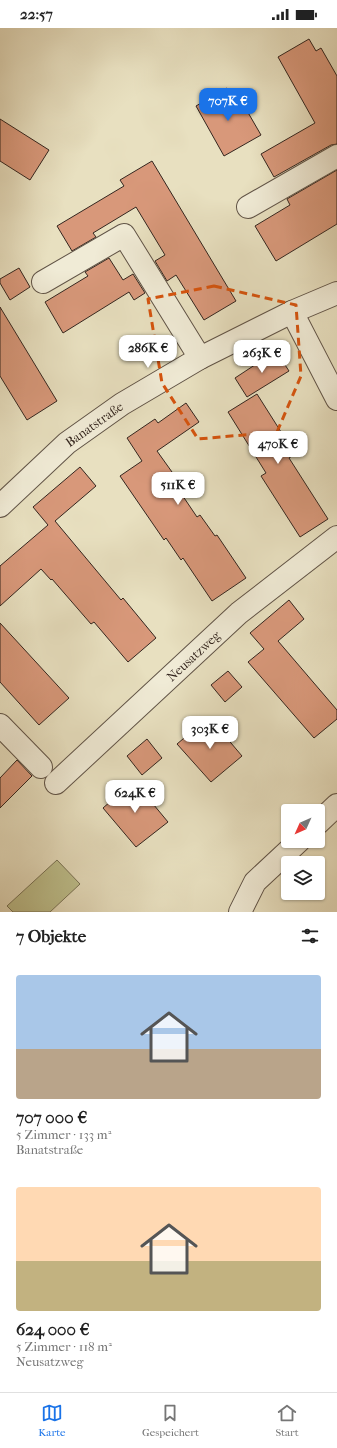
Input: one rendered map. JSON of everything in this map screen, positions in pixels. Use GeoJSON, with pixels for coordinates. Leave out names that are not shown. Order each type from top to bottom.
{"type":"FeatureCollection","features":[{"type":"Feature","properties":{"kind":"street"},"geometry":{"type":"LineString","coordinates":[[248,207],[337,156]]}},
{"type":"Feature","properties":{"kind":"street"},"geometry":{"type":"LineString","coordinates":[[43,282],[124,235],[200,358]]}},
{"type":"Feature","properties":{"kind":"street","name":"Banatstraße"},"geometry":{"type":"LineString","coordinates":[[0,506],[67,443],[122,404],[200,358],[292,312],[337,293]]}},
{"type":"Feature","properties":{"kind":"street"},"geometry":{"type":"LineString","coordinates":[[292,312],[337,399]]}},
{"type":"Feature","properties":{"kind":"street","name":"Neusatzweg"},"geometry":{"type":"LineString","coordinates":[[56,783],[239,613],[337,537]]}},
{"type":"Feature","properties":{"kind":"street"},"geometry":{"type":"LineString","coordinates":[[0,725],[41,767]]}},
{"type":"Feature","properties":{"kind":"street"},"geometry":{"type":"LineString","coordinates":[[325,816],[337,805]]}},
{"type":"Feature","properties":{"kind":"street"},"geometry":{"type":"LineString","coordinates":[[240,912],[254,882],[291,848]]}},
{"type":"Feature","properties":{"kind":"highlighted area"},"geometry":{"type":"Polygon","coordinates":[[[214,286],[296,305],[301,376],[277,432],[198,439],[162,383],[148,299],[214,286]]]}},
{"type":"Feature","properties":{"kind":"green space"},"geometry":{"type":"Polygon","coordinates":[[[57,860],[80,884],[50,912],[13,912],[7,906],[57,860]]]}},
{"type":"Feature","properties":{"kind":"building"},"geometry":{"type":"Polygon","coordinates":[[[309,39],[316,51],[321,48],[337,76],[337,144],[331,145],[274,177],[261,154],[315,123],[278,57],[309,39]]]}},
{"type":"Feature","properties":{"kind":"building"},"geometry":{"type":"Polygon","coordinates":[[[227,88],[234,100],[239,97],[261,135],[224,156],[196,106],[227,88]]]}},
{"type":"Feature","properties":{"kind":"building"},"geometry":{"type":"Polygon","coordinates":[[[0,119],[49,150],[30,180],[0,161],[0,119]]]}},
{"type":"Feature","properties":{"kind":"building"},"geometry":{"type":"Polygon","coordinates":[[[152,161],[236,301],[204,320],[176,275],[167,281],[155,261],[165,255],[136,207],[93,233],[96,237],[72,251],[57,226],[124,186],[120,180],[152,161]]]}},
{"type":"Feature","properties":{"kind":"building"},"geometry":{"type":"Polygon","coordinates":[[[337,170],[337,224],[276,261],[255,226],[290,205],[287,199],[337,170]]]}},
{"type":"Feature","properties":{"kind":"building"},"geometry":{"type":"Polygon","coordinates":[[[109,258],[123,280],[133,274],[145,293],[134,300],[129,292],[63,333],[45,302],[88,276],[85,272],[109,258]]]}},
{"type":"Feature","properties":{"kind":"building"},"geometry":{"type":"Polygon","coordinates":[[[19,268],[30,287],[10,300],[0,283],[0,279],[19,268]]]}},
{"type":"Feature","properties":{"kind":"building"},"geometry":{"type":"Polygon","coordinates":[[[0,307],[57,401],[27,420],[0,376],[0,307]]]}},
{"type":"Feature","properties":{"kind":"building"},"geometry":{"type":"Polygon","coordinates":[[[276,351],[289,371],[247,397],[235,378],[276,351]]]}},
{"type":"Feature","properties":{"kind":"building"},"geometry":{"type":"Polygon","coordinates":[[[257,394],[295,454],[289,458],[328,519],[300,537],[261,476],[266,473],[228,412],[257,394]]]}},
{"type":"Feature","properties":{"kind":"building"},"geometry":{"type":"Polygon","coordinates":[[[186,403],[199,422],[157,451],[172,472],[168,474],[197,517],[200,515],[215,536],[217,535],[246,578],[212,601],[183,558],[181,560],[166,538],[164,540],[120,476],[142,461],[127,438],[155,419],[158,423],[186,403]]]}},
{"type":"Feature","properties":{"kind":"building"},"geometry":{"type":"Polygon","coordinates":[[[80,467],[96,486],[55,521],[121,600],[123,598],[156,638],[128,662],[94,622],[91,624],[52,579],[51,580],[41,569],[0,606],[0,566],[48,525],[33,507],[80,467]]]}},
{"type":"Feature","properties":{"kind":"building"},"geometry":{"type":"Polygon","coordinates":[[[289,600],[304,619],[278,641],[337,710],[337,719],[314,738],[248,662],[264,649],[250,633],[289,600]]]}},
{"type":"Feature","properties":{"kind":"building"},"geometry":{"type":"Polygon","coordinates":[[[0,623],[69,698],[39,725],[0,682],[0,623]]]}},
{"type":"Feature","properties":{"kind":"building"},"geometry":{"type":"Polygon","coordinates":[[[228,671],[242,687],[225,702],[211,685],[228,671]]]}},
{"type":"Feature","properties":{"kind":"building"},"geometry":{"type":"Polygon","coordinates":[[[209,717],[242,756],[211,782],[177,744],[209,717]]]}},
{"type":"Feature","properties":{"kind":"building"},"geometry":{"type":"Polygon","coordinates":[[[147,739],[162,758],[142,775],[127,756],[147,739]]]}},
{"type":"Feature","properties":{"kind":"building"},"geometry":{"type":"Polygon","coordinates":[[[17,760],[32,776],[0,808],[0,778],[17,760]]]}},
{"type":"Feature","properties":{"kind":"building"},"geometry":{"type":"Polygon","coordinates":[[[134,781],[168,822],[136,847],[103,808],[134,781]]]}}]}
